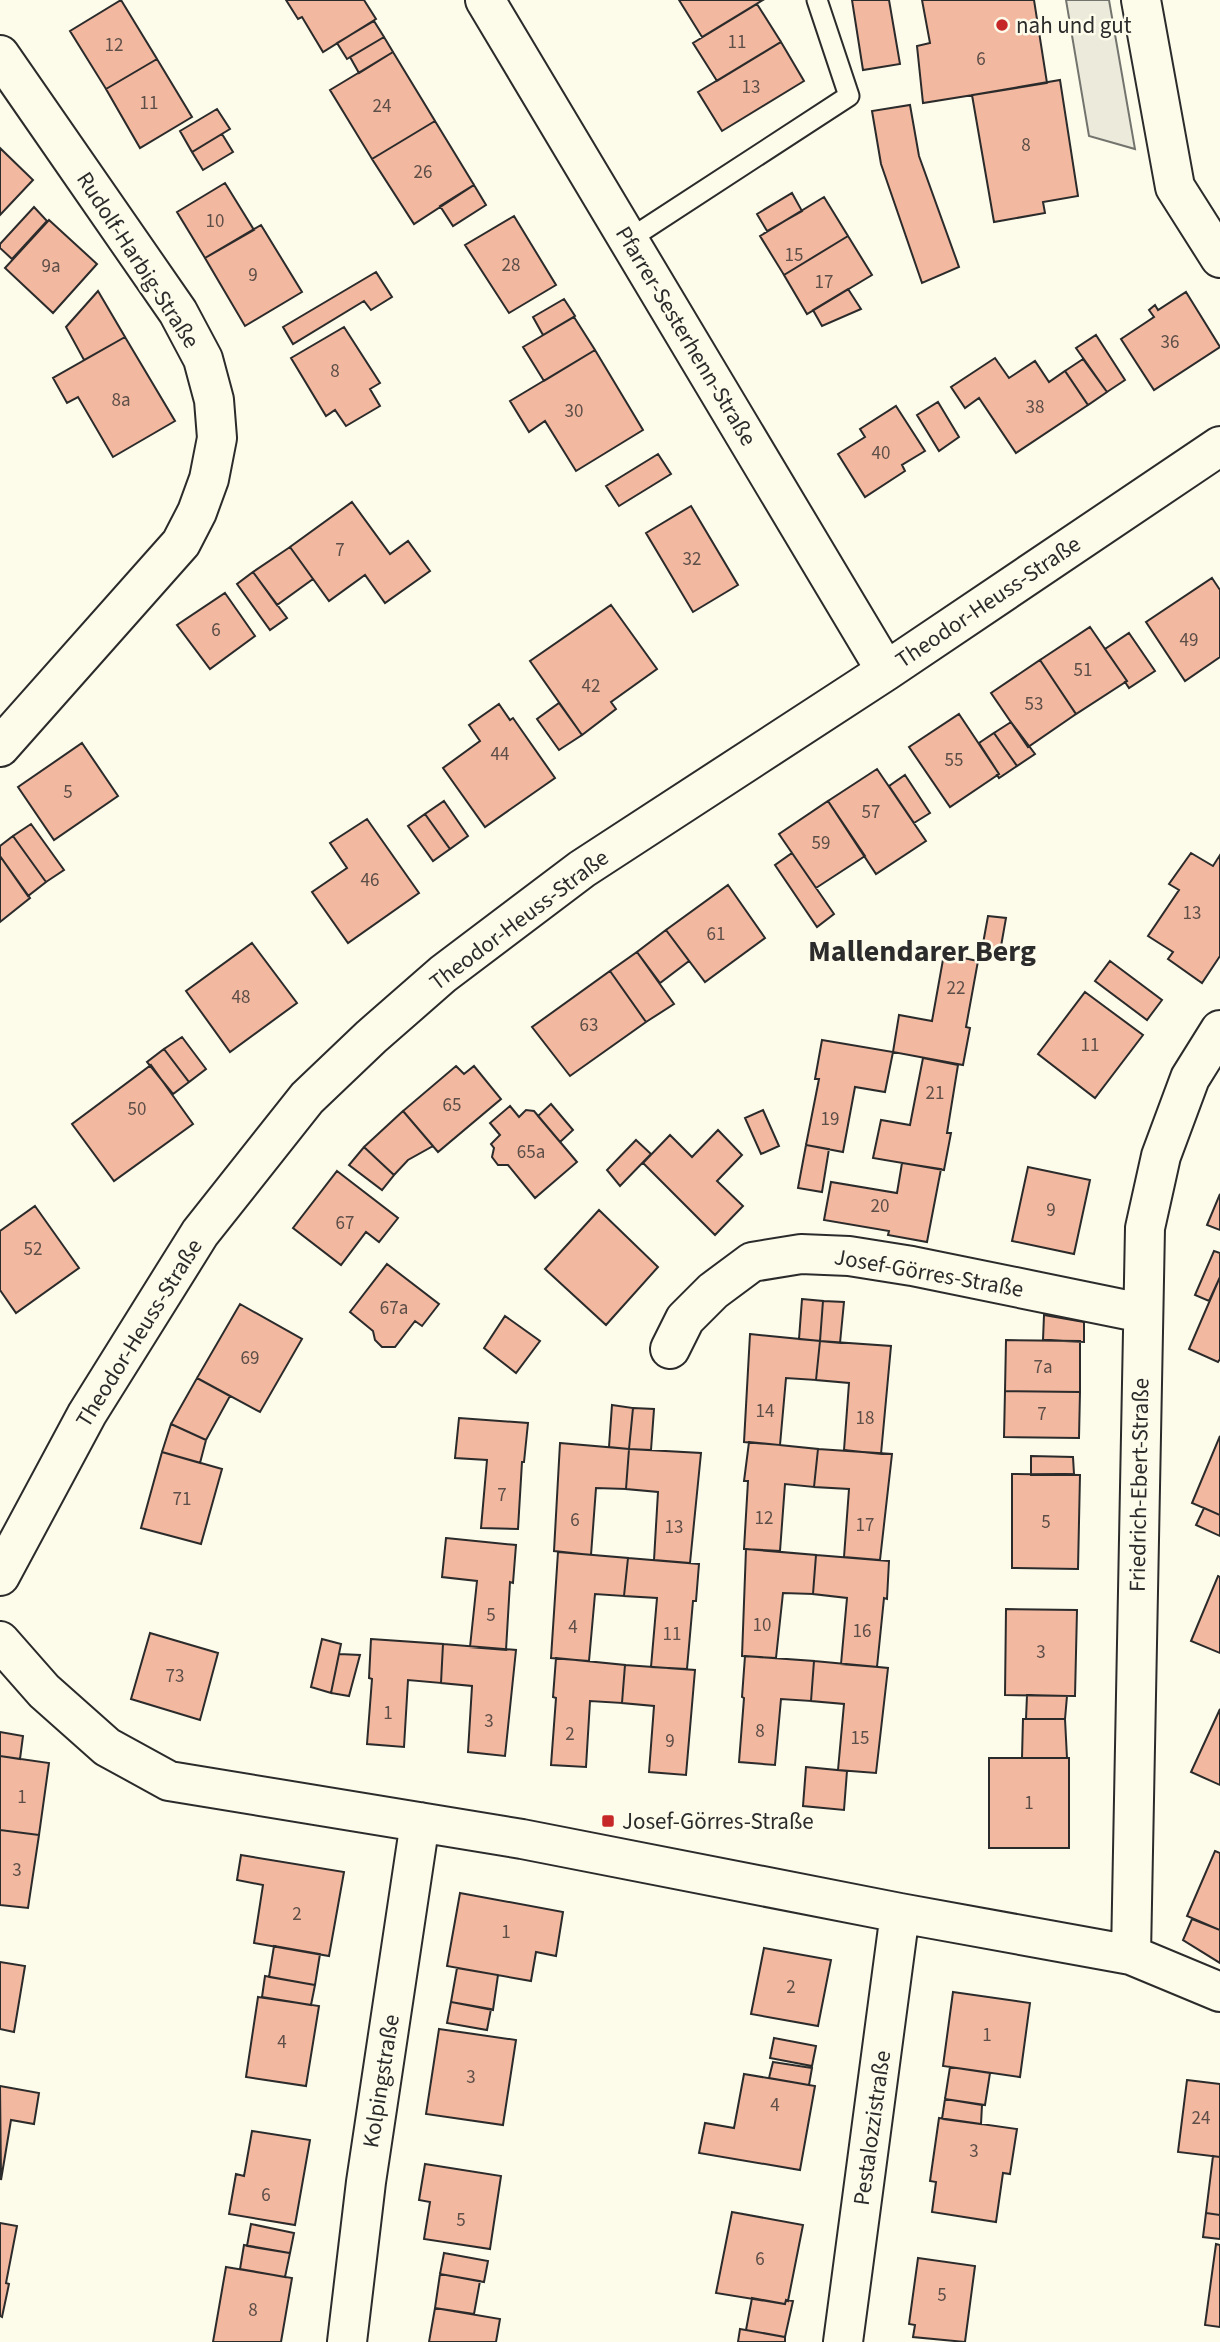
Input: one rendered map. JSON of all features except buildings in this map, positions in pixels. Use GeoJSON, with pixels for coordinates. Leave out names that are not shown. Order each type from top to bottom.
{"type":"FeatureCollection","features":[{"type":"Feature","properties":{"kind":"street","name":"Pfarrer-Sesterhenn-Straße"},"geometry":{"type":"LineString","coordinates":[[485,0],[886,671]]}},
{"type":"Feature","properties":{"kind":"street"},"geometry":{"type":"LineString","coordinates":[[1141,0],[1175,187],[1220,258]]}},
{"type":"Feature","properties":{"kind":"street","name":"Rudolf-Harbig-Straße"},"geometry":{"type":"LineString","coordinates":[[0,55],[178,312],[203,359],[214,400],[217,438],[209,479],[197,513],[181,543],[0,747]]}},
{"type":"Feature","properties":{"kind":"street","name":"Theodor-Heuss-Straße"},"geometry":{"type":"LineString","coordinates":[[0,1576],[87,1414],[200,1233],[307,1098],[371,1037],[443,974],[582,869],[886,671],[1220,446]]}},
{"type":"Feature","properties":{"kind":"street","name":"Friedrich-Ebert-Straße"},"geometry":{"type":"LineString","coordinates":[[1131,1955],[1145,1228],[1161,1156],[1190,1078],[1220,1030]]}},
{"type":"Feature","properties":{"kind":"street","name":"Josef-Görres-Straße"},"geometry":{"type":"LineString","coordinates":[[670,1349],[685,1319],[752,1262],[801,1254],[849,1256],[912,1266],[1142,1313]]}},
{"type":"Feature","properties":{"kind":"street"},"geometry":{"type":"LineString","coordinates":[[0,1641],[44,1691],[107,1747],[169,1782],[421,1822],[1131,1955],[1220,1992]]}},
{"type":"Feature","properties":{"kind":"street","name":"Kolpingstraße"},"geometry":{"type":"LineString","coordinates":[[348,2342],[366,2182],[421,1822]]}},
{"type":"Feature","properties":{"kind":"street","name":"Pestalozzistraße"},"geometry":{"type":"LineString","coordinates":[[843,2342],[900,1913]]}},
{"type":"Feature","properties":{"kind":"lane"},"geometry":{"type":"LineString","coordinates":[[628,240],[849,96],[817,0]]}},
{"type":"Feature","properties":{"kind":"shaded area"},"geometry":{"type":"Polygon","coordinates":[[[1066,0],[1109,0],[1135,149],[1089,136],[1066,0]]]}},
{"type":"Feature","properties":{"kind":"place","name":"nah und gut"},"geometry":{"type":"Point","coordinates":[1002,25]}},
{"type":"Feature","properties":{"kind":"place","name":"Josef-Görres-Straße"},"geometry":{"type":"Point","coordinates":[608,1821]}},
{"type":"Feature","properties":{"kind":"district","name":"Mallendarer Berg"},"geometry":{"type":"Point","coordinates":[922,951]}}]}
